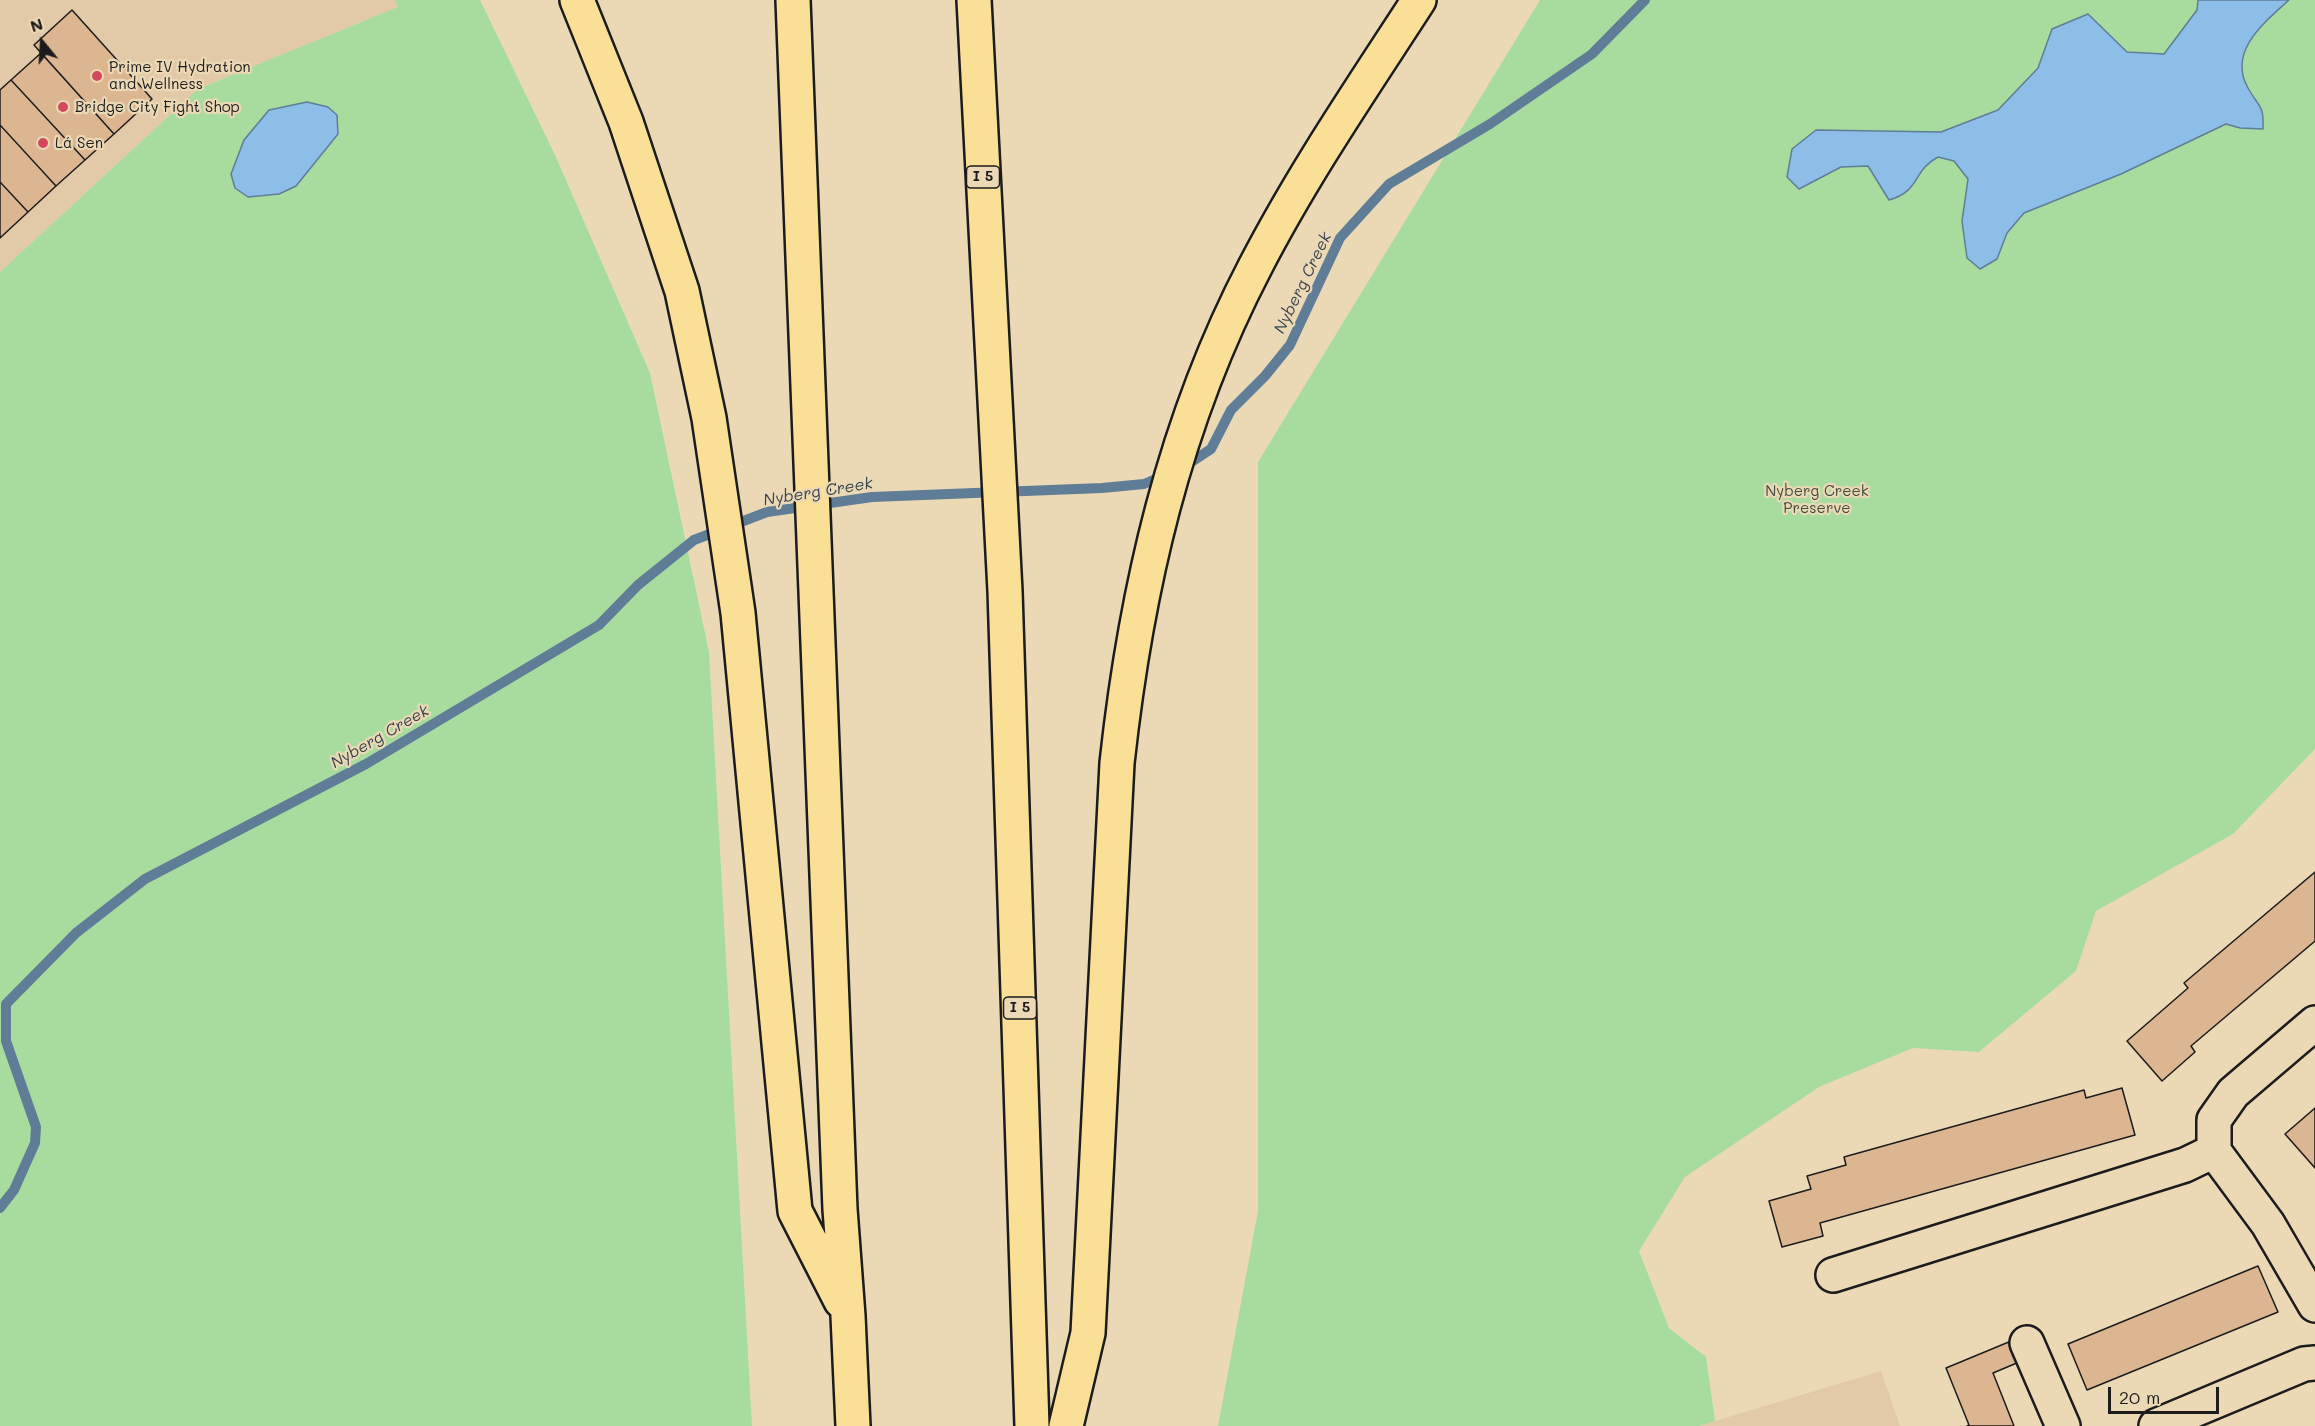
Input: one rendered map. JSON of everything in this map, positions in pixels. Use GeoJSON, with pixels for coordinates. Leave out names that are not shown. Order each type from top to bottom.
{"type":"FeatureCollection","features":[{"type":"Feature","properties":{"kind":"highway"},"geometry":{"type":"LineString","coordinates":[[577,0],[626,122],[682,291],[709,418],[738,613],[795,1210],[848,1317]]}},
{"type":"Feature","properties":{"kind":"highway"},"geometry":{"type":"LineString","coordinates":[[793,0],[840,1209],[853,1426]]}},
{"type":"Feature","properties":{"kind":"highway","name":"I 5"},"geometry":{"type":"LineString","coordinates":[[974,0],[1005,591],[1032,1426]]}},
{"type":"Feature","properties":{"kind":"highway"},"geometry":{"type":"LineString","coordinates":[[1066,1426],[1088,1333],[1117,763],[1127,671],[1137,618],[1170,479],[1192,409],[1254,268],[1296,193],[1419,0]]}},
{"type":"Feature","properties":{"kind":"street"},"geometry":{"type":"LineString","coordinates":[[2315,1023],[2233,1093],[2214,1120],[2214,1151],[2268,1224],[2315,1305]]}},
{"type":"Feature","properties":{"kind":"street"},"geometry":{"type":"LineString","coordinates":[[1833,1275],[2185,1165],[2214,1151]]}},
{"type":"Feature","properties":{"kind":"street"},"geometry":{"type":"LineString","coordinates":[[2027,1343],[2063,1426]]}},
{"type":"Feature","properties":{"kind":"street"},"geometry":{"type":"LineString","coordinates":[[2156,1426],[2304,1364],[2315,1363]]}},
{"type":"Feature","properties":{"kind":"shaded area"},"geometry":{"type":"Polygon","coordinates":[[[0,0],[395,0],[399,7],[198,89],[0,272],[0,0]]]}},
{"type":"Feature","properties":{"kind":"shaded area"},"geometry":{"type":"Polygon","coordinates":[[[1881,1371],[1900,1426],[1699,1426],[1715,1421],[1881,1371]]]}},
{"type":"Feature","properties":{"kind":"green space"},"geometry":{"type":"Polygon","coordinates":[[[395,0],[480,0],[555,155],[650,373],[709,652],[752,1426],[0,1426],[0,272],[198,89],[398,7],[395,0]]]}},
{"type":"Feature","properties":{"kind":"green space","name":"Nyberg Creek Preserve"},"geometry":{"type":"Polygon","coordinates":[[[1540,0],[2315,0],[2315,749],[2233,834],[2096,911],[2076,971],[1979,1052],[1913,1048],[1819,1087],[1685,1177],[1639,1251],[1669,1328],[1706,1357],[1715,1421],[1699,1426],[1218,1426],[1258,1211],[1258,462],[1540,0]]]}},
{"type":"Feature","properties":{"kind":"water"},"geometry":{"type":"Polygon","coordinates":[[[2198,0],[2289,0],[2252,38],[2245,50],[2242,62],[2248,88],[2262,110],[2263,129],[2240,128],[2226,124],[2121,174],[2024,213],[2007,233],[1997,259],[1980,269],[1967,258],[1962,221],[1968,179],[1954,161],[1938,157],[1924,168],[1912,186],[1889,200],[1868,166],[1841,167],[1799,189],[1787,177],[1792,149],[1816,130],[1941,132],[1998,110],[2038,68],[2052,29],[2088,14],[2127,52],[2164,54],[2197,10],[2198,0]]]}},
{"type":"Feature","properties":{"kind":"water"},"geometry":{"type":"Polygon","coordinates":[[[307,102],[328,107],[337,115],[338,134],[296,186],[279,194],[248,197],[235,188],[231,174],[244,140],[269,110],[307,102]]]}},
{"type":"Feature","properties":{"kind":"building","name":"Prime IV Hydration and Wellness"},"geometry":{"type":"Polygon","coordinates":[[[72,10],[152,99],[114,134],[34,45],[72,10]]]}},
{"type":"Feature","properties":{"kind":"building","name":"Bridge City Fight Shop"},"geometry":{"type":"Polygon","coordinates":[[[41,53],[114,134],[85,160],[11,80],[41,53]]]}},
{"type":"Feature","properties":{"kind":"building","name":"Lá Sen"},"geometry":{"type":"Polygon","coordinates":[[[11,80],[85,160],[56,186],[0,125],[0,90],[11,80]]]}},
{"type":"Feature","properties":{"kind":"building"},"geometry":{"type":"Polygon","coordinates":[[[0,125],[56,186],[28,212],[0,182],[0,125]]]}},
{"type":"Feature","properties":{"kind":"building"},"geometry":{"type":"Polygon","coordinates":[[[0,182],[28,212],[0,238],[0,182]]]}},
{"type":"Feature","properties":{"kind":"building"},"geometry":{"type":"Polygon","coordinates":[[[2315,872],[2315,941],[2191,1046],[2195,1052],[2162,1081],[2127,1041],[2188,988],[2184,983],[2315,872]]]}},
{"type":"Feature","properties":{"kind":"building"},"geometry":{"type":"Polygon","coordinates":[[[2122,1088],[2135,1135],[1820,1223],[1823,1236],[1782,1247],[1769,1201],[1811,1189],[1807,1176],[1846,1165],[1844,1157],[2084,1090],[2086,1098],[2122,1088]]]}},
{"type":"Feature","properties":{"kind":"building"},"geometry":{"type":"Polygon","coordinates":[[[2315,1108],[2315,1168],[2285,1134],[2315,1108]]]}},
{"type":"Feature","properties":{"kind":"building"},"geometry":{"type":"Polygon","coordinates":[[[2258,1266],[2278,1312],[2087,1390],[2068,1344],[2258,1266]]]}},
{"type":"Feature","properties":{"kind":"building"},"geometry":{"type":"Polygon","coordinates":[[[2016,1339],[2024,1360],[1993,1373],[2014,1426],[1967,1426],[1969,1425],[1946,1368],[2016,1339]]]}},
{"type":"Feature","properties":{"kind":"waterway","name":"Nyberg Creek"},"geometry":{"type":"LineString","coordinates":[[1182,468],[1211,449],[1231,410],[1265,376],[1290,345],[1340,238],[1389,184],[1490,124],[1592,54],[1645,0]]}},
{"type":"Feature","properties":{"kind":"waterway","name":"Nyberg Creek"},"geometry":{"type":"LineString","coordinates":[[0,1208],[14,1190],[35,1143],[36,1127],[6,1041],[6,1004],[76,933],[145,879],[366,764],[599,625],[638,585],[694,540],[767,512],[872,497],[1102,488],[1144,484],[1165,475]]}},
{"type":"Feature","properties":{"kind":"place","name":"Prime IV Hydration and Wellness"},"geometry":{"type":"Point","coordinates":[97,76]}},
{"type":"Feature","properties":{"kind":"place","name":"Bridge City Fight Shop"},"geometry":{"type":"Point","coordinates":[63,107]}},
{"type":"Feature","properties":{"kind":"place","name":"Lá Sen"},"geometry":{"type":"Point","coordinates":[43,143]}}]}
